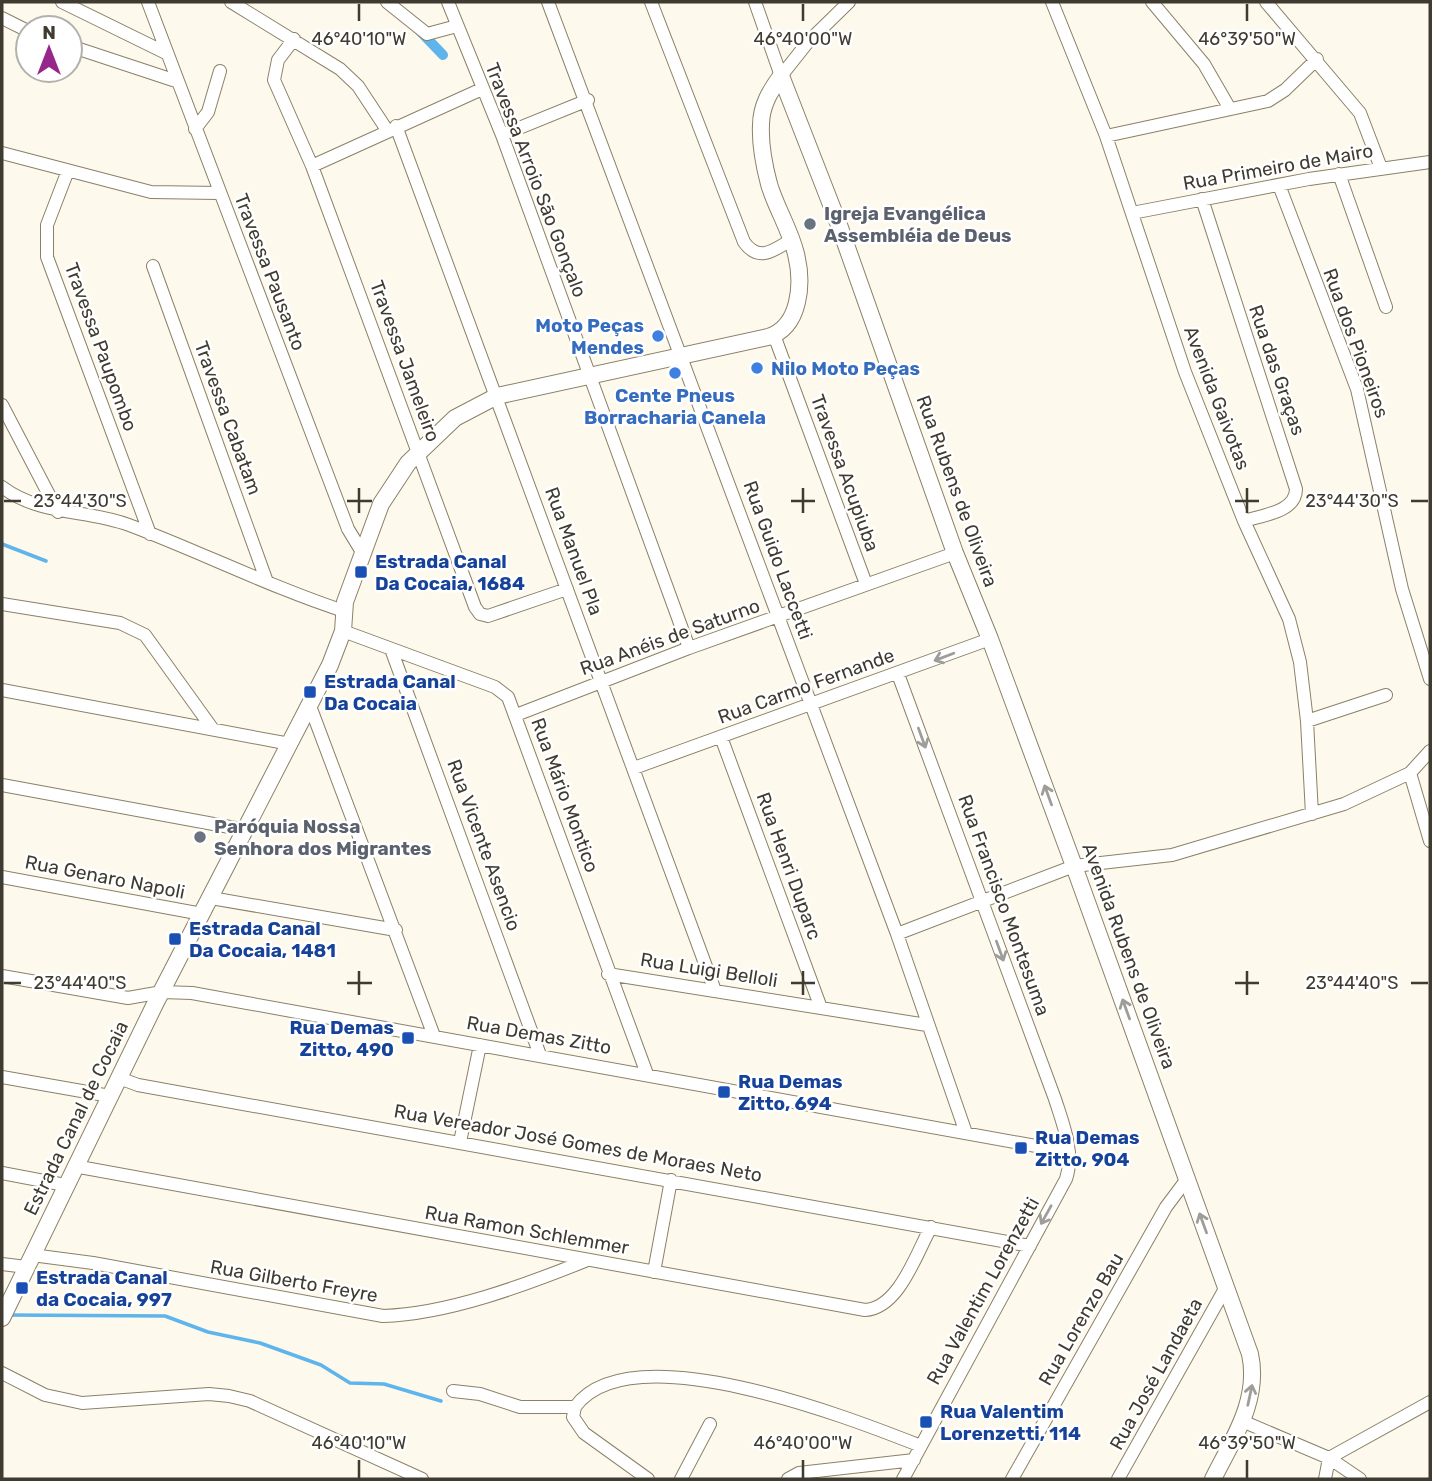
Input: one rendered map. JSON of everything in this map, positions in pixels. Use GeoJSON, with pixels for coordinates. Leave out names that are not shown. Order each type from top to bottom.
{"type":"FeatureCollection","features":[{"type":"Feature","properties":{"kind":"main road"},"geometry":{"type":"LineString","coordinates":[[774,335],[788,323],[796,306],[797,262],[792,240],[769,183],[761,136],[762,112],[780,76]]}},
{"type":"Feature","properties":{"kind":"main road","name":"Rua Rubens de Oliveira"},"geometry":{"type":"LineString","coordinates":[[780,76],[839,225],[955,553],[990,639]]}},
{"type":"Feature","properties":{"kind":"main road","name":"Estrada Canal de Cocaia"},"geometry":{"type":"LineString","coordinates":[[2,1318],[74,1166],[310,706],[343,631],[344,611],[362,552],[389,490],[418,452],[455,418],[497,396],[774,335]]}},
{"type":"Feature","properties":{"kind":"main road","name":"Avenida Rubens de Oliveira"},"geometry":{"type":"LineString","coordinates":[[990,639],[1226,1287],[1254,1371],[1252,1394],[1242,1421],[1213,1479]]}},
{"type":"Feature","properties":{"kind":"street"},"geometry":{"type":"LineString","coordinates":[[62,2],[166,53]]}},
{"type":"Feature","properties":{"kind":"street","name":"Travessa Pausanto"},"geometry":{"type":"LineString","coordinates":[[148,2],[348,529],[362,552]]}},
{"type":"Feature","properties":{"kind":"street","name":"Rua Manuel Pla"},"geometry":{"type":"LineString","coordinates":[[231,2],[295,39],[349,77],[391,128],[497,396],[714,988]]}},
{"type":"Feature","properties":{"kind":"street"},"geometry":{"type":"LineString","coordinates":[[387,2],[427,34],[457,26]]}},
{"type":"Feature","properties":{"kind":"street","name":"Travessa Arroio São Gonçalo"},"geometry":{"type":"LineString","coordinates":[[448,2],[502,135],[689,648]]}},
{"type":"Feature","properties":{"kind":"street","name":"Rua Guido Laccetti"},"geometry":{"type":"LineString","coordinates":[[548,2],[587,100],[897,934],[966,1133]]}},
{"type":"Feature","properties":{"kind":"street"},"geometry":{"type":"LineString","coordinates":[[651,2],[744,242],[754,253],[762,255],[792,240]]}},
{"type":"Feature","properties":{"kind":"street","name":"Rua Rubens de Oliveira"},"geometry":{"type":"LineString","coordinates":[[755,2],[780,76]]}},
{"type":"Feature","properties":{"kind":"street"},"geometry":{"type":"LineString","coordinates":[[780,76],[808,42],[849,2]]}},
{"type":"Feature","properties":{"kind":"street","name":"Avenida Gaivotas"},"geometry":{"type":"LineString","coordinates":[[1052,2],[1106,136],[1181,361],[1244,521],[1289,619],[1300,662],[1307,721],[1312,814]]}},
{"type":"Feature","properties":{"kind":"street"},"geometry":{"type":"LineString","coordinates":[[1152,2],[1204,64],[1230,109]]}},
{"type":"Feature","properties":{"kind":"street"},"geometry":{"type":"LineString","coordinates":[[1266,2],[1360,113],[1381,169]]}},
{"type":"Feature","properties":{"kind":"street","name":"Travessa Jameleiro"},"geometry":{"type":"LineString","coordinates":[[295,39],[278,60],[274,80],[312,166],[480,614],[488,616],[567,589]]}},
{"type":"Feature","properties":{"kind":"street"},"geometry":{"type":"LineString","coordinates":[[84,51],[176,81]]}},
{"type":"Feature","properties":{"kind":"street"},"geometry":{"type":"LineString","coordinates":[[1106,136],[1268,101],[1278,96],[1317,59]]}},
{"type":"Feature","properties":{"kind":"street"},"geometry":{"type":"LineString","coordinates":[[195,130],[208,111],[220,71]]}},
{"type":"Feature","properties":{"kind":"street"},"geometry":{"type":"LineString","coordinates":[[312,166],[482,89]]}},
{"type":"Feature","properties":{"kind":"street"},"geometry":{"type":"LineString","coordinates":[[502,135],[587,100]]}},
{"type":"Feature","properties":{"kind":"street"},"geometry":{"type":"LineString","coordinates":[[2,153],[67,173],[151,192],[219,193]]}},
{"type":"Feature","properties":{"kind":"street","name":"Rua Primeiro de Mairo"},"geometry":{"type":"LineString","coordinates":[[1132,213],[1339,174],[1430,162]]}},
{"type":"Feature","properties":{"kind":"street","name":"Travessa Paupombo"},"geometry":{"type":"LineString","coordinates":[[67,173],[47,225],[47,257],[150,534]]}},
{"type":"Feature","properties":{"kind":"street"},"geometry":{"type":"LineString","coordinates":[[1339,174],[1386,307]]}},
{"type":"Feature","properties":{"kind":"street","name":"Rua dos Pioneiros"},"geometry":{"type":"LineString","coordinates":[[1279,185],[1357,389],[1402,589],[1430,679]]}},
{"type":"Feature","properties":{"kind":"street","name":"Rua das Graças"},"geometry":{"type":"LineString","coordinates":[[1202,199],[1296,489],[1296,496],[1289,506],[1244,521]]}},
{"type":"Feature","properties":{"kind":"street","name":"Travessa Cabatam"},"geometry":{"type":"LineString","coordinates":[[153,266],[267,582]]}},
{"type":"Feature","properties":{"kind":"street","name":"Travessa Acupiuba"},"geometry":{"type":"LineString","coordinates":[[774,335],[866,584]]}},
{"type":"Feature","properties":{"kind":"street"},"geometry":{"type":"LineString","coordinates":[[2,405],[58,512]]}},
{"type":"Feature","properties":{"kind":"street"},"geometry":{"type":"LineString","coordinates":[[2,487],[32,505],[58,512],[101,517],[344,611]]}},
{"type":"Feature","properties":{"kind":"street","name":"Rua Anéis de Saturno"},"geometry":{"type":"LineString","coordinates":[[516,715],[689,648],[955,553]]}},
{"type":"Feature","properties":{"kind":"street"},"geometry":{"type":"LineString","coordinates":[[2,604],[120,623],[145,635],[212,728]]}},
{"type":"Feature","properties":{"kind":"street","name":"Rua Mário Montico"},"geometry":{"type":"LineString","coordinates":[[343,631],[495,687],[508,697],[646,1074]]}},
{"type":"Feature","properties":{"kind":"street","name":"Rua Carmo Fernande"},"geometry":{"type":"LineString","coordinates":[[634,768],[990,639]]}},
{"type":"Feature","properties":{"kind":"street","name":"Rua Vicente Asencio"},"geometry":{"type":"LineString","coordinates":[[391,649],[540,1055]]}},
{"type":"Feature","properties":{"kind":"street","name":"Rua Francisco Montesuma"},"geometry":{"type":"LineString","coordinates":[[898,674],[1055,1099],[1069,1152]]}},
{"type":"Feature","properties":{"kind":"street"},"geometry":{"type":"LineString","coordinates":[[2,690],[290,744]]}},
{"type":"Feature","properties":{"kind":"street"},"geometry":{"type":"LineString","coordinates":[[1307,721],[1386,695]]}},
{"type":"Feature","properties":{"kind":"street"},"geometry":{"type":"LineString","coordinates":[[310,706],[434,1036]]}},
{"type":"Feature","properties":{"kind":"street","name":"Rua Henri Duparc"},"geometry":{"type":"LineString","coordinates":[[721,737],[821,1008]]}},
{"type":"Feature","properties":{"kind":"street"},"geometry":{"type":"LineString","coordinates":[[897,934],[1074,866],[1172,855],[1312,814],[1355,799],[1410,774],[1430,751]]}},
{"type":"Feature","properties":{"kind":"street"},"geometry":{"type":"LineString","coordinates":[[1410,774],[1430,841]]}},
{"type":"Feature","properties":{"kind":"street"},"geometry":{"type":"LineString","coordinates":[[2,785],[246,830]]}},
{"type":"Feature","properties":{"kind":"street","name":"Rua Genaro Napoli"},"geometry":{"type":"LineString","coordinates":[[2,877],[202,914]]}},
{"type":"Feature","properties":{"kind":"street","name":"Rua Genaro Napoli"},"geometry":{"type":"LineString","coordinates":[[211,898],[396,930]]}},
{"type":"Feature","properties":{"kind":"street","name":"Rua Luigi Belloli"},"geometry":{"type":"LineString","coordinates":[[608,974],[714,988],[928,1025]]}},
{"type":"Feature","properties":{"kind":"street","name":"Rua Demas Zitto"},"geometry":{"type":"LineString","coordinates":[[2,976],[128,998],[162,992],[192,993],[1069,1152]]}},
{"type":"Feature","properties":{"kind":"street"},"geometry":{"type":"LineString","coordinates":[[460,1142],[480,1045]]}},
{"type":"Feature","properties":{"kind":"street"},"geometry":{"type":"LineString","coordinates":[[2,1077],[110,1096]]}},
{"type":"Feature","properties":{"kind":"street","name":"Rua Vereador José Gomes de Moraes Neto"},"geometry":{"type":"LineString","coordinates":[[119,1078],[138,1086],[1030,1246]]}},
{"type":"Feature","properties":{"kind":"street","name":"Rua Valentim Lorenzetti"},"geometry":{"type":"LineString","coordinates":[[903,1479],[1066,1179],[1069,1152]]}},
{"type":"Feature","properties":{"kind":"street","name":"Rua Ramon Schlemmer"},"geometry":{"type":"LineString","coordinates":[[74,1166],[585,1260],[871,1309],[891,1298],[931,1227]]}},
{"type":"Feature","properties":{"kind":"street"},"geometry":{"type":"LineString","coordinates":[[2,1173],[65,1185]]}},
{"type":"Feature","properties":{"kind":"street","name":"Rua Lorenzo Bau"},"geometry":{"type":"LineString","coordinates":[[1012,1479],[1166,1207],[1187,1179]]}},
{"type":"Feature","properties":{"kind":"street"},"geometry":{"type":"LineString","coordinates":[[654,1272],[671,1180]]}},
{"type":"Feature","properties":{"kind":"street","name":"Rua Gilberto Freyre"},"geometry":{"type":"LineString","coordinates":[[2,1264],[29,1261],[93,1263],[383,1317],[439,1308],[548,1275],[585,1260]]}},
{"type":"Feature","properties":{"kind":"street","name":"Rua José Landaeta"},"geometry":{"type":"LineString","coordinates":[[1118,1479],[1226,1287]]}},
{"type":"Feature","properties":{"kind":"street"},"geometry":{"type":"LineString","coordinates":[[2,1373],[64,1401],[82,1403],[209,1394],[250,1401],[422,1479]]}},
{"type":"Feature","properties":{"kind":"street"},"geometry":{"type":"LineString","coordinates":[[648,1479],[584,1433],[573,1417],[575,1407],[587,1395],[613,1383],[657,1378],[693,1380],[802,1401],[921,1446]]}},
{"type":"Feature","properties":{"kind":"street"},"geometry":{"type":"LineString","coordinates":[[453,1391],[480,1394],[520,1408],[575,1407]]}},
{"type":"Feature","properties":{"kind":"street"},"geometry":{"type":"LineString","coordinates":[[1329,1458],[1430,1402]]}},
{"type":"Feature","properties":{"kind":"street"},"geometry":{"type":"LineString","coordinates":[[1242,1421],[1329,1458],[1360,1479]]}},
{"type":"Feature","properties":{"kind":"street"},"geometry":{"type":"LineString","coordinates":[[681,1479],[710,1424]]}},
{"type":"Feature","properties":{"kind":"street"},"geometry":{"type":"LineString","coordinates":[[1325,1479],[1329,1458]]}},
{"type":"Feature","properties":{"kind":"street"},"geometry":{"type":"LineString","coordinates":[[788,1479],[799,1473],[914,1460]]}},
{"type":"Feature","properties":{"kind":"waterway"},"geometry":{"type":"LineString","coordinates":[[419,30],[443,55]]}},
{"type":"Feature","properties":{"kind":"waterway"},"geometry":{"type":"LineString","coordinates":[[2,544],[46,561]]}},
{"type":"Feature","properties":{"kind":"waterway"},"geometry":{"type":"LineString","coordinates":[[7,1315],[165,1316],[208,1332],[260,1343],[321,1365],[350,1383],[384,1384],[441,1401]]}},
{"type":"Feature","properties":{"kind":"place","name":"Igreja Evangélica Assembléia de Deus"},"geometry":{"type":"Point","coordinates":[810,224]}},
{"type":"Feature","properties":{"kind":"place","name":"Moto Peças Mendes"},"geometry":{"type":"Point","coordinates":[658,336]}},
{"type":"Feature","properties":{"kind":"place","name":"Nilo Moto Peças"},"geometry":{"type":"Point","coordinates":[757,368]}},
{"type":"Feature","properties":{"kind":"place","name":"Cente Pneus Borracharia Canela"},"geometry":{"type":"Point","coordinates":[675,373]}},
{"type":"Feature","properties":{"kind":"place","name":"Estrada Canal Da Cocaia, 1684"},"geometry":{"type":"Point","coordinates":[361,572]}},
{"type":"Feature","properties":{"kind":"place","name":"Estrada Canal Da Cocaia"},"geometry":{"type":"Point","coordinates":[310,692]}},
{"type":"Feature","properties":{"kind":"place","name":"Paróquia Nossa Senhora dos Migrantes"},"geometry":{"type":"Point","coordinates":[200,837]}},
{"type":"Feature","properties":{"kind":"place","name":"Estrada Canal Da Cocaia, 1481"},"geometry":{"type":"Point","coordinates":[175,939]}},
{"type":"Feature","properties":{"kind":"place","name":"Rua Demas Zitto, 490"},"geometry":{"type":"Point","coordinates":[408,1038]}},
{"type":"Feature","properties":{"kind":"place","name":"Rua Demas Zitto, 694"},"geometry":{"type":"Point","coordinates":[724,1092]}},
{"type":"Feature","properties":{"kind":"place","name":"Rua Demas Zitto, 904"},"geometry":{"type":"Point","coordinates":[1021,1148]}},
{"type":"Feature","properties":{"kind":"place","name":"Estrada Canal da Cocaia, 997"},"geometry":{"type":"Point","coordinates":[22,1288]}},
{"type":"Feature","properties":{"kind":"place","name":"Rua Valentim Lorenzetti, 114"},"geometry":{"type":"Point","coordinates":[926,1422]}}]}
